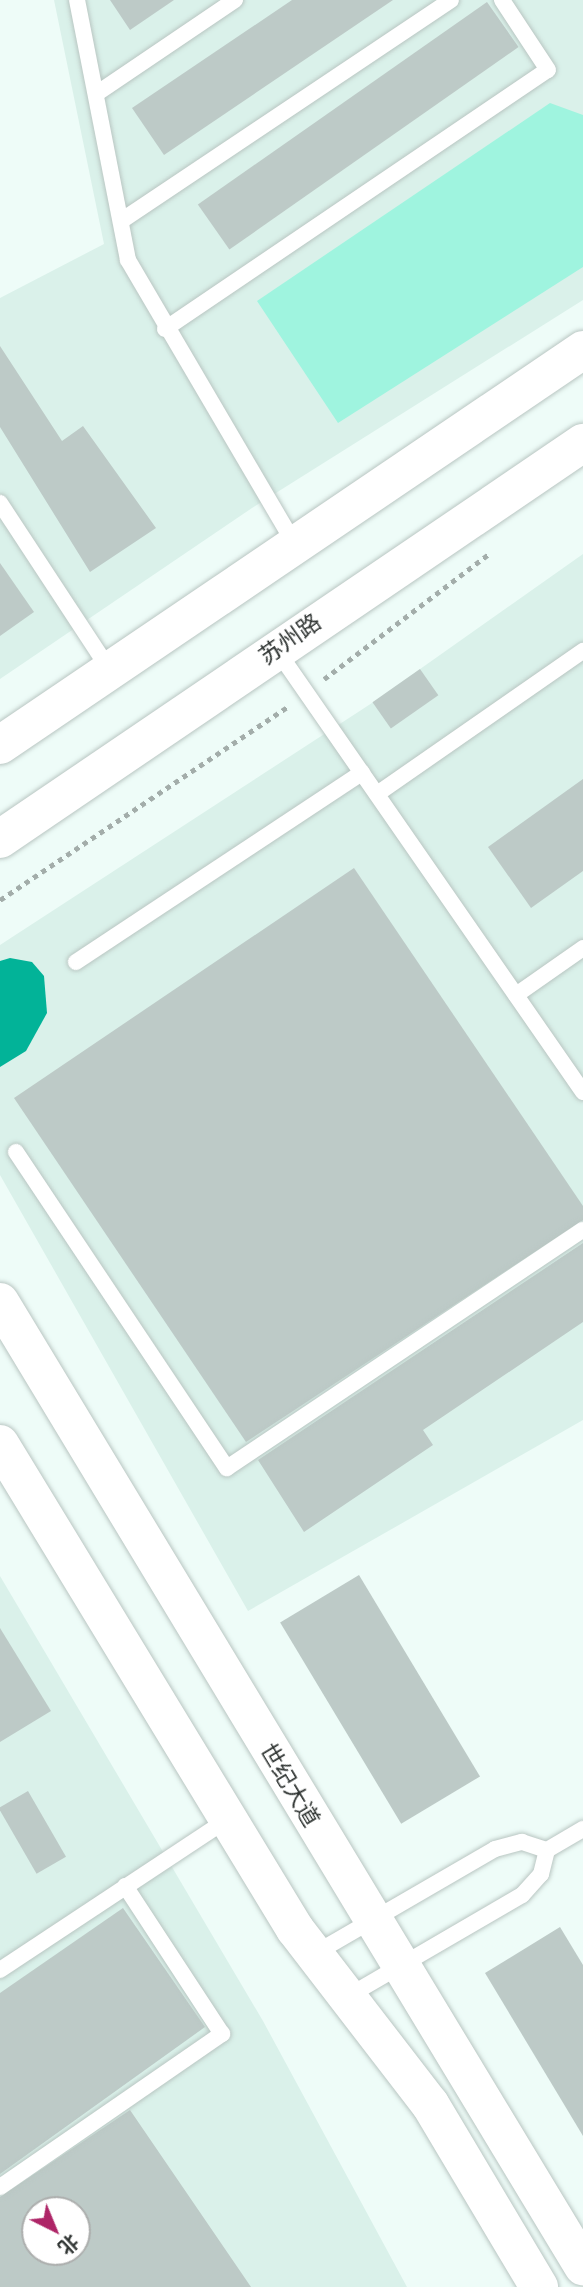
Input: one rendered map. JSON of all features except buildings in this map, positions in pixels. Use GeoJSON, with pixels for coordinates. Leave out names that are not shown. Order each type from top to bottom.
{"type":"FeatureCollection","features":[{"type":"Feature","properties":{"kind":"street"},"geometry":{"type":"LineString","coordinates":[[0,745],[112,674],[583,350]]}},
{"type":"Feature","properties":{"kind":"street","name":"苏州路"},"geometry":{"type":"LineString","coordinates":[[0,839],[583,443]]}},
{"type":"Feature","properties":{"kind":"street"},"geometry":{"type":"LineString","coordinates":[[0,849],[83,782]]}},
{"type":"Feature","properties":{"kind":"street"},"geometry":{"type":"LineString","coordinates":[[0,1284],[117,1501]]}},
{"type":"Feature","properties":{"kind":"street","name":"世纪大道"},"geometry":{"type":"LineString","coordinates":[[0,1302],[117,1501],[583,2266]]}},
{"type":"Feature","properties":{"kind":"street"},"geometry":{"type":"LineString","coordinates":[[2,1452],[314,1954],[430,2104],[539,2287]]}},
{"type":"Feature","properties":{"kind":"street"},"geometry":{"type":"LineString","coordinates":[[430,2104],[519,2287]]}},
{"type":"Feature","properties":{"kind":"lane"},"geometry":{"type":"LineString","coordinates":[[77,0],[128,260],[165,329],[296,547]]}},
{"type":"Feature","properties":{"kind":"lane"},"geometry":{"type":"LineString","coordinates":[[96,94],[235,0]]}},
{"type":"Feature","properties":{"kind":"lane"},"geometry":{"type":"LineString","coordinates":[[121,221],[451,0]]}},
{"type":"Feature","properties":{"kind":"lane"},"geometry":{"type":"LineString","coordinates":[[165,329],[548,70],[502,0]]}},
{"type":"Feature","properties":{"kind":"lane"},"geometry":{"type":"LineString","coordinates":[[0,503],[112,674]]}},
{"type":"Feature","properties":{"kind":"lane"},"geometry":{"type":"LineString","coordinates":[[276,649],[583,1092]]}},
{"type":"Feature","properties":{"kind":"lane"},"geometry":{"type":"LineString","coordinates":[[377,794],[583,651]]}},
{"type":"Feature","properties":{"kind":"lane"},"geometry":{"type":"LineString","coordinates":[[76,962],[362,772]]}},
{"type":"Feature","properties":{"kind":"lane"},"geometry":{"type":"LineString","coordinates":[[516,995],[583,947]]}},
{"type":"Feature","properties":{"kind":"lane"},"geometry":{"type":"LineString","coordinates":[[16,1152],[227,1468],[583,1230]]}},
{"type":"Feature","properties":{"kind":"lane"},"geometry":{"type":"LineString","coordinates":[[0,1970],[228,1819]]}},
{"type":"Feature","properties":{"kind":"lane"},"geometry":{"type":"LineString","coordinates":[[347,1997],[522,1895],[541,1874],[547,1850],[583,1829]]}},
{"type":"Feature","properties":{"kind":"lane"},"geometry":{"type":"LineString","coordinates":[[314,1954],[495,1849],[522,1842],[547,1850]]}},
{"type":"Feature","properties":{"kind":"lane"},"geometry":{"type":"LineString","coordinates":[[0,2187],[222,2034],[125,1886]]}},
{"type":"Feature","properties":{"kind":"shaded area"},"geometry":{"type":"Polygon","coordinates":[[[54,0],[583,0],[583,300],[252,508],[0,679],[0,298],[104,244],[54,0]]]}},
{"type":"Feature","properties":{"kind":"shaded area"},"geometry":{"type":"Polygon","coordinates":[[[550,103],[583,115],[583,267],[338,423],[257,301],[550,103]]]}},
{"type":"Feature","properties":{"kind":"shaded area"},"geometry":{"type":"Polygon","coordinates":[[[583,554],[583,1420],[248,1611],[0,1175],[0,945],[372,703],[583,554]]]}},
{"type":"Feature","properties":{"kind":"shaded area"},"geometry":{"type":"Polygon","coordinates":[[[10,958],[32,962],[44,976],[47,1013],[26,1051],[0,1067],[0,961],[10,958]]]}},
{"type":"Feature","properties":{"kind":"shaded area"},"geometry":{"type":"Polygon","coordinates":[[[0,1576],[263,2021],[407,2287],[0,2287],[0,1576]]]}}]}
